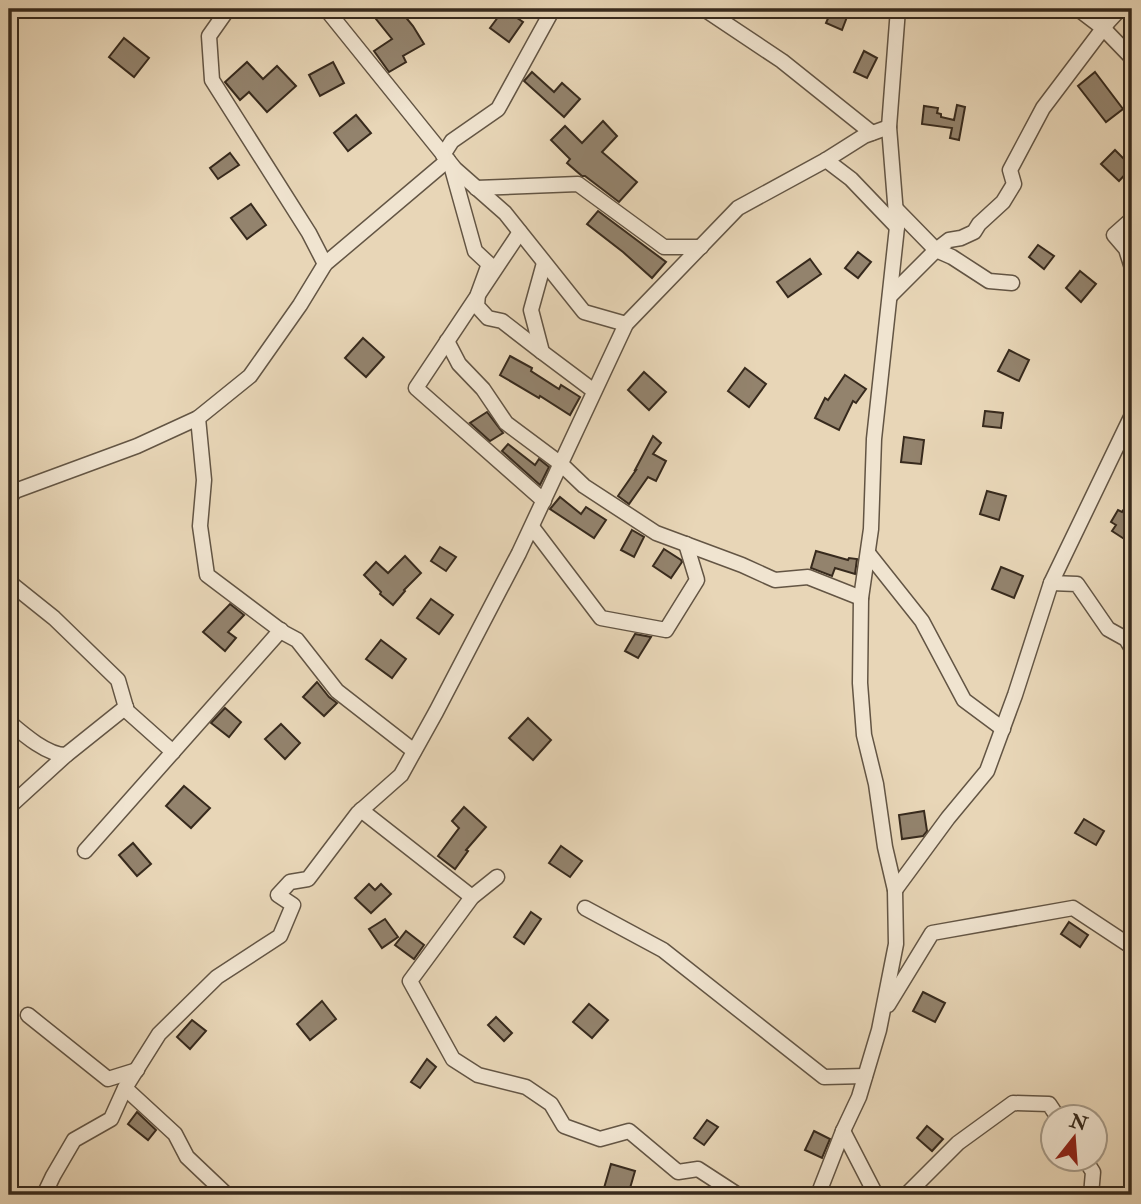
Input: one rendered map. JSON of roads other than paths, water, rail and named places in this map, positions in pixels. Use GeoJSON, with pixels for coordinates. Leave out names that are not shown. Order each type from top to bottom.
{"type":"FeatureCollection","features":[{"type":"Feature","properties":{"kind":"street"},"geometry":{"type":"LineString","coordinates":[[228,9],[209,36],[212,80],[309,233],[325,264]]}},
{"type":"Feature","properties":{"kind":"street"},"geometry":{"type":"LineString","coordinates":[[326,9],[447,160],[505,213],[583,312],[626,324]]}},
{"type":"Feature","properties":{"kind":"street"},"geometry":{"type":"LineString","coordinates":[[553,9],[498,109],[452,141],[447,160],[475,251],[489,264],[477,306],[488,318],[502,321],[594,391]]}},
{"type":"Feature","properties":{"kind":"street"},"geometry":{"type":"LineString","coordinates":[[704,9],[782,61],[872,133]]}},
{"type":"Feature","properties":{"kind":"street"},"geometry":{"type":"LineString","coordinates":[[818,1195],[859,1097],[882,1015],[897,944],[894,890],[876,784],[864,736],[860,683],[862,598],[871,529],[874,439],[897,227],[889,127],[898,9]]}},
{"type":"Feature","properties":{"kind":"street"},"geometry":{"type":"LineString","coordinates":[[1078,9],[1132,58]]}},
{"type":"Feature","properties":{"kind":"street"},"geometry":{"type":"LineString","coordinates":[[890,296],[936,250],[949,240],[974,232],[1003,202],[1014,184],[1010,170],[1043,108],[1120,9]]}},
{"type":"Feature","properties":{"kind":"street"},"geometry":{"type":"LineString","coordinates":[[44,1195],[74,1140],[111,1119],[125,1088],[159,1034],[217,977],[280,936],[293,905],[278,895],[290,882],[308,879],[361,810],[401,775],[443,700],[532,527],[626,324],[738,208],[864,136],[889,127]]}},
{"type":"Feature","properties":{"kind":"street"},"geometry":{"type":"LineString","coordinates":[[9,499],[15,491],[137,446],[198,418],[250,376],[325,264],[447,160]]}},
{"type":"Feature","properties":{"kind":"street"},"geometry":{"type":"LineString","coordinates":[[826,160],[851,179],[897,227]]}},
{"type":"Feature","properties":{"kind":"street"},"geometry":{"type":"LineString","coordinates":[[476,188],[578,184],[664,247],[701,247]]}},
{"type":"Feature","properties":{"kind":"street"},"geometry":{"type":"LineString","coordinates":[[896,209],[936,250],[989,281],[1012,283]]}},
{"type":"Feature","properties":{"kind":"street"},"geometry":{"type":"LineString","coordinates":[[1132,219],[1114,235],[1126,249],[1132,268]]}},
{"type":"Feature","properties":{"kind":"street"},"geometry":{"type":"LineString","coordinates":[[520,232],[416,388],[544,501]]}},
{"type":"Feature","properties":{"kind":"street"},"geometry":{"type":"LineString","coordinates":[[542,352],[531,310],[544,262]]}},
{"type":"Feature","properties":{"kind":"street"},"geometry":{"type":"LineString","coordinates":[[447,341],[459,364],[483,388],[506,423],[561,464],[584,486],[656,533],[775,580],[808,577],[862,598]]}},
{"type":"Feature","properties":{"kind":"street"},"geometry":{"type":"LineString","coordinates":[[894,890],[948,818],[987,772],[1051,583],[1132,415]]}},
{"type":"Feature","properties":{"kind":"street"},"geometry":{"type":"LineString","coordinates":[[198,418],[204,480],[200,526],[207,575],[297,640],[337,691],[414,751]]}},
{"type":"Feature","properties":{"kind":"street"},"geometry":{"type":"LineString","coordinates":[[9,526],[9,533]]}},
{"type":"Feature","properties":{"kind":"street"},"geometry":{"type":"LineString","coordinates":[[532,527],[601,618],[666,630],[697,580],[686,544]]}},
{"type":"Feature","properties":{"kind":"street"},"geometry":{"type":"LineString","coordinates":[[868,552],[922,621],[964,700],[1003,729]]}},
{"type":"Feature","properties":{"kind":"street"},"geometry":{"type":"LineString","coordinates":[[9,582],[54,618],[118,681],[127,711],[173,752]]}},
{"type":"Feature","properties":{"kind":"street"},"geometry":{"type":"LineString","coordinates":[[1051,583],[1077,584],[1108,629],[1125,639],[1132,649]]}},
{"type":"Feature","properties":{"kind":"street"},"geometry":{"type":"LineString","coordinates":[[85,852],[281,630]]}},
{"type":"Feature","properties":{"kind":"street"},"geometry":{"type":"LineString","coordinates":[[9,807],[66,755],[126,707]]}},
{"type":"Feature","properties":{"kind":"street"},"geometry":{"type":"LineString","coordinates":[[9,722],[27,737],[57,755],[66,755]]}},
{"type":"Feature","properties":{"kind":"street"},"geometry":{"type":"LineString","coordinates":[[361,810],[472,897]]}},
{"type":"Feature","properties":{"kind":"street"},"geometry":{"type":"LineString","coordinates":[[497,877],[472,897],[410,981],[453,1059],[478,1076],[526,1087],[551,1104],[564,1126],[600,1139],[629,1131],[678,1172],[698,1169],[738,1195]]}},
{"type":"Feature","properties":{"kind":"street"},"geometry":{"type":"LineString","coordinates":[[585,908],[663,950],[824,1077],[865,1076]]}},
{"type":"Feature","properties":{"kind":"street"},"geometry":{"type":"LineString","coordinates":[[882,1015],[932,933],[1073,908],[1132,947]]}},
{"type":"Feature","properties":{"kind":"street"},"geometry":{"type":"LineString","coordinates":[[28,1015],[108,1079],[136,1070]]}},
{"type":"Feature","properties":{"kind":"street"},"geometry":{"type":"LineString","coordinates":[[125,1088],[175,1134],[187,1157],[227,1195]]}},
{"type":"Feature","properties":{"kind":"street"},"geometry":{"type":"LineString","coordinates":[[906,1195],[958,1143],[1013,1103],[1040,1104]]}},
{"type":"Feature","properties":{"kind":"street"},"geometry":{"type":"LineString","coordinates":[[843,1131],[876,1195]]}},
{"type":"Feature","properties":{"kind":"street"},"geometry":{"type":"LineString","coordinates":[[1091,1195],[1093,1172]]}}]}
